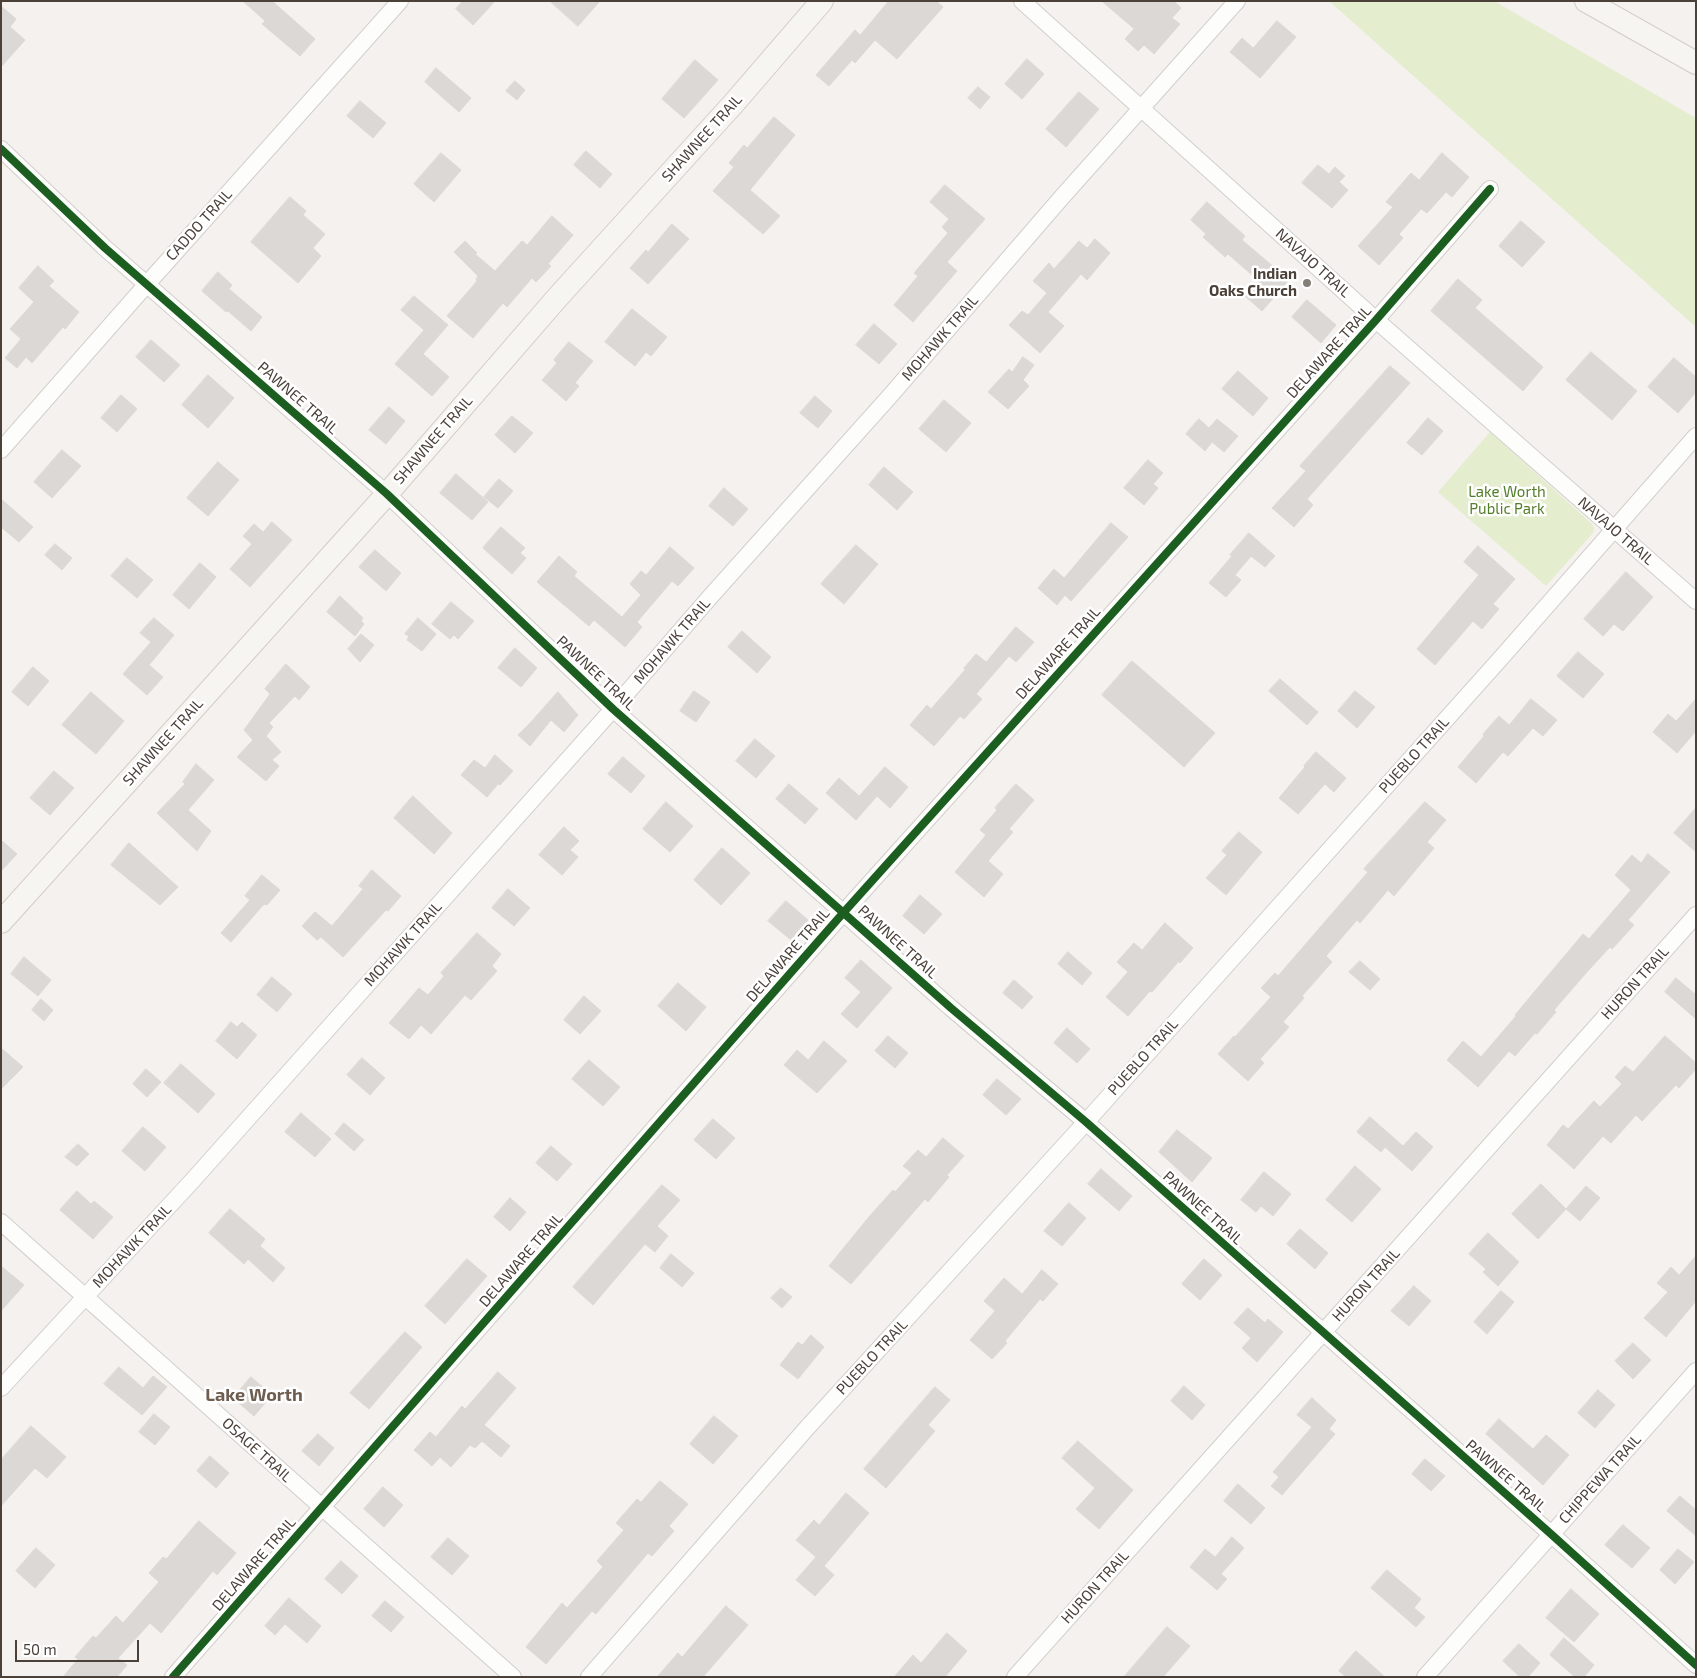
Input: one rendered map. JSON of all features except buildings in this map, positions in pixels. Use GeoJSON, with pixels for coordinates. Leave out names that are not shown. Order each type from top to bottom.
{"type":"FeatureCollection","features":[{"type":"Feature","properties":{"kind":"street","name":"CADDO TRAIL"},"geometry":{"type":"LineString","coordinates":[[1,450],[146,284],[400,1]]}},
{"type":"Feature","properties":{"kind":"street","name":"SHAWNEE TRAIL"},"geometry":{"type":"LineString","coordinates":[[1,922],[387,494],[557,298],[734,103],[822,1]]}},
{"type":"Feature","properties":{"kind":"street","name":"NAVAJO TRAIL"},"geometry":{"type":"LineString","coordinates":[[1022,1],[1376,320],[1696,601]]}},
{"type":"Feature","properties":{"kind":"street","name":"MOHAWK TRAIL"},"geometry":{"type":"LineString","coordinates":[[1,1388],[193,1180],[613,709],[1236,1]]}},
{"type":"Feature","properties":{"kind":"street"},"geometry":{"type":"LineString","coordinates":[[1586,1],[1696,63]]}},
{"type":"Feature","properties":{"kind":"street","name":"PAWNEE TRAIL"},"geometry":{"type":"LineString","coordinates":[[1,149],[105,248],[387,494],[613,709],[951,1008],[1086,1122],[1696,1665]]}},
{"type":"Feature","properties":{"kind":"street","name":"DELAWARE TRAIL"},"geometry":{"type":"LineString","coordinates":[[173,1677],[844,912],[1376,320],[1490,190]]}},
{"type":"Feature","properties":{"kind":"street","name":"PUEBLO TRAIL"},"geometry":{"type":"LineString","coordinates":[[590,1677],[806,1429],[1086,1122],[1501,658],[1613,528],[1696,436]]}},
{"type":"Feature","properties":{"kind":"street","name":"HURON TRAIL"},"geometry":{"type":"LineString","coordinates":[[1014,1677],[1324,1333],[1696,915]]}},
{"type":"Feature","properties":{"kind":"street","name":"OSAGE TRAIL"},"geometry":{"type":"LineString","coordinates":[[1,1222],[513,1677]]}},
{"type":"Feature","properties":{"kind":"street","name":"CHIPPEWA TRAIL"},"geometry":{"type":"LineString","coordinates":[[1425,1677],[1696,1371]]}},
{"type":"Feature","properties":{"kind":"green space"},"geometry":{"type":"Polygon","coordinates":[[[1329,1],[1494,1],[1696,118],[1696,327],[1329,1]]]}},
{"type":"Feature","properties":{"kind":"green space","name":"Lake Worth Public Park"},"geometry":{"type":"Polygon","coordinates":[[[1490,432],[1592,524],[1594,528],[1593,533],[1546,586],[1438,492],[1490,432]]]}},
{"type":"Feature","properties":{"kind":"cycle path"},"geometry":{"type":"LineString","coordinates":[[1,149],[105,248],[387,494],[613,709],[951,1008],[1086,1122],[1696,1665]]}},
{"type":"Feature","properties":{"kind":"cycle path"},"geometry":{"type":"LineString","coordinates":[[173,1677],[844,912],[1376,320],[1490,189]]}},
{"type":"Feature","properties":{"kind":"place","name":"Indian Oaks Church"},"geometry":{"type":"Point","coordinates":[1307,283]}},
{"type":"Feature","properties":{"kind":"district","name":"Lake Worth"},"geometry":{"type":"Point","coordinates":[254,1395]}}]}
